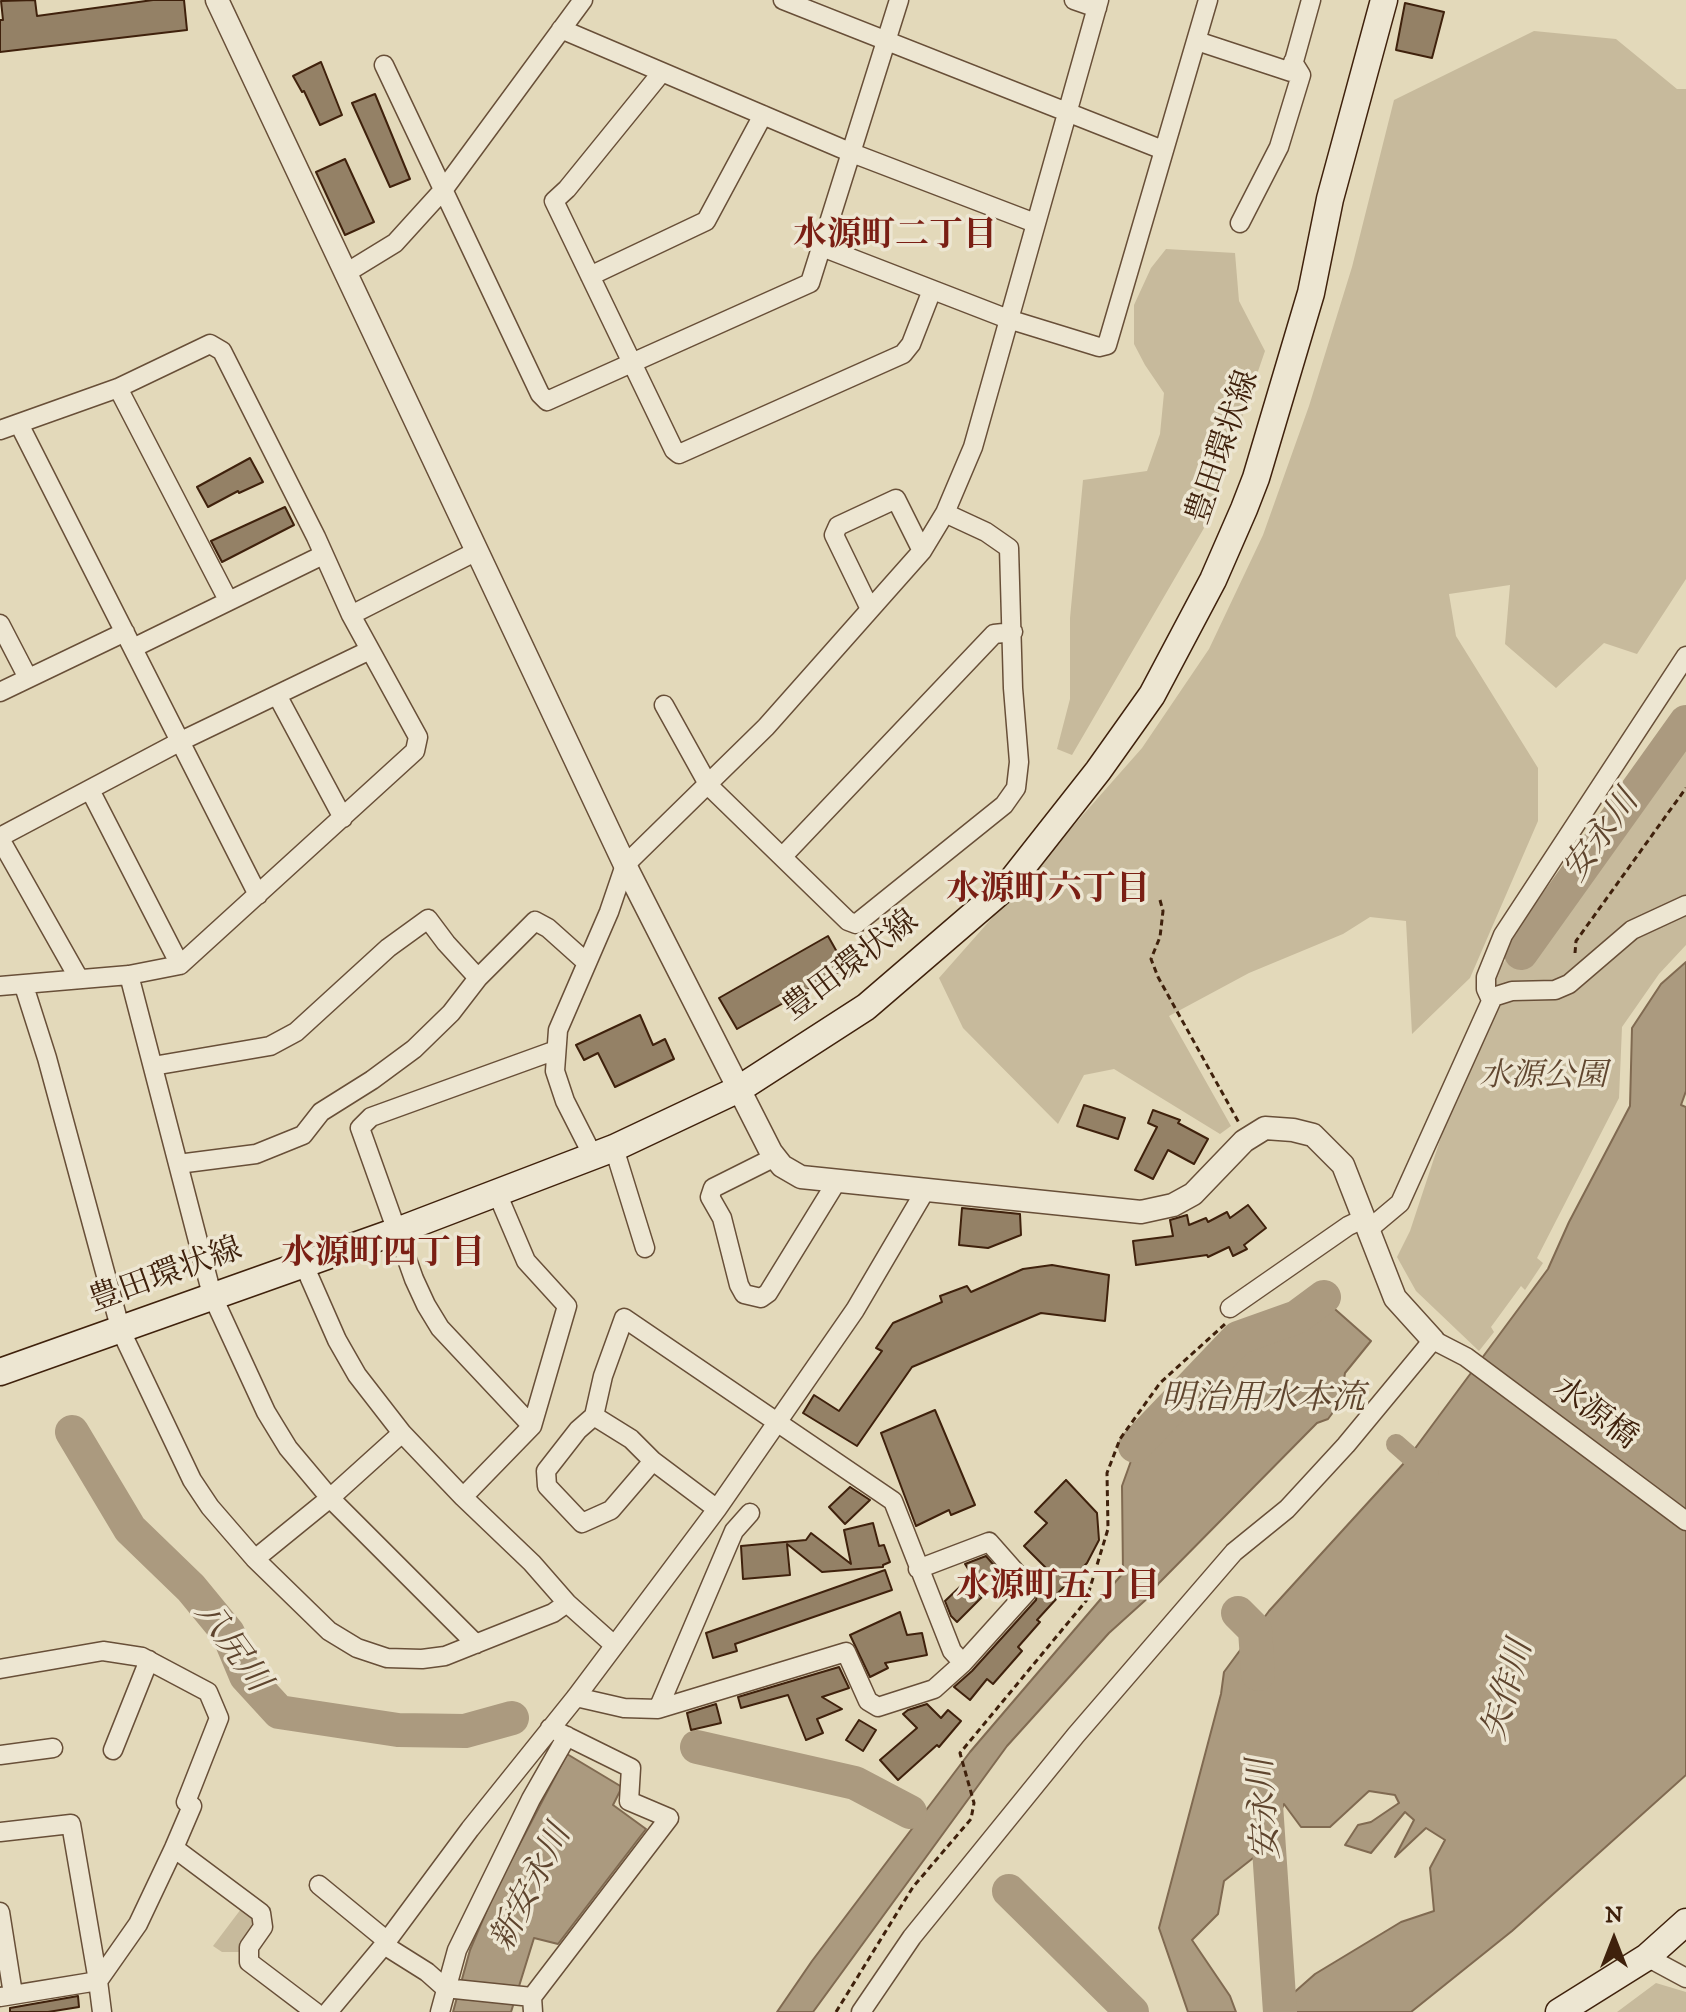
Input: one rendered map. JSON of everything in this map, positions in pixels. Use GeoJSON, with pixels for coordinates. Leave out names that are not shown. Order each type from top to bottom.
{"type":"FeatureCollection","features":[{"type":"Feature","properties":{"kind":"main road","name":"豊田環状線"},"geometry":{"type":"LineString","coordinates":[[0,1372],[121,1331],[212,1295],[304,1265],[497,1193],[604,1152],[739,1089],[866,1007],[1009,884],[1098,771],[1152,695],[1213,580],[1256,478],[1311,293],[1330,199],[1384,0]]}},
{"type":"Feature","properties":{"kind":"main road"},"geometry":{"type":"LineString","coordinates":[[1559,2012],[1647,1957],[1686,1922]]}},
{"type":"Feature","properties":{"kind":"street"},"geometry":{"type":"LineString","coordinates":[[217,0],[625,865],[739,1089],[782,1166],[801,1177],[1141,1212],[1173,1205],[1193,1194],[1244,1141],[1265,1128],[1313,1135],[1343,1165],[1395,1298],[1433,1340],[1346,1445],[1287,1509],[1234,1552],[1076,1735],[929,1915],[866,2010]]}},
{"type":"Feature","properties":{"kind":"street"},"geometry":{"type":"LineString","coordinates":[[346,273],[395,243],[444,189],[583,0]]}},
{"type":"Feature","properties":{"kind":"street"},"geometry":{"type":"LineString","coordinates":[[783,0],[1163,150]]}},
{"type":"Feature","properties":{"kind":"street"},"geometry":{"type":"LineString","coordinates":[[384,65],[540,394],[547,401],[810,283],[899,0]]}},
{"type":"Feature","properties":{"kind":"street"},"geometry":{"type":"LineString","coordinates":[[645,1248],[604,1152],[565,1101],[555,1071],[558,1030],[609,912],[625,865],[766,727],[922,551],[945,513],[973,447],[1098,4],[1074,0]]}},
{"type":"Feature","properties":{"kind":"street"},"geometry":{"type":"LineString","coordinates":[[822,247],[1008,319],[1099,347],[1107,345],[1208,0]]}},
{"type":"Feature","properties":{"kind":"street"},"geometry":{"type":"LineString","coordinates":[[1197,41],[1291,72],[1311,0]]}},
{"type":"Feature","properties":{"kind":"street"},"geometry":{"type":"LineString","coordinates":[[561,29],[852,153],[1035,223]]}},
{"type":"Feature","properties":{"kind":"street"},"geometry":{"type":"LineString","coordinates":[[1240,223],[1279,147],[1301,75],[1293,62]]}},
{"type":"Feature","properties":{"kind":"street"},"geometry":{"type":"LineString","coordinates":[[662,72],[554,201],[674,450],[679,454],[903,354],[911,344],[932,290]]}},
{"type":"Feature","properties":{"kind":"street"},"geometry":{"type":"LineString","coordinates":[[590,276],[706,221],[763,115]]}},
{"type":"Feature","properties":{"kind":"street"},"geometry":{"type":"LineString","coordinates":[[0,430],[118,388],[210,344],[222,351],[316,537],[351,615],[418,737],[415,751],[180,965],[129,975],[0,986]]}},
{"type":"Feature","properties":{"kind":"street"},"geometry":{"type":"LineString","coordinates":[[118,388],[228,600]]}},
{"type":"Feature","properties":{"kind":"street"},"geometry":{"type":"LineString","coordinates":[[19,424],[258,895]]}},
{"type":"Feature","properties":{"kind":"street"},"geometry":{"type":"LineString","coordinates":[[870,609],[834,535],[838,526],[896,499],[922,551]]}},
{"type":"Feature","properties":{"kind":"street"},"geometry":{"type":"LineString","coordinates":[[664,705],[709,786],[848,921],[856,924],[1004,805],[1016,788],[1019,762],[1013,688],[1009,548],[986,532],[945,513]]}},
{"type":"Feature","properties":{"kind":"street"},"geometry":{"type":"LineString","coordinates":[[351,615],[477,551]]}},
{"type":"Feature","properties":{"kind":"street"},"geometry":{"type":"LineString","coordinates":[[0,692],[28,678],[228,600],[323,555]]}},
{"type":"Feature","properties":{"kind":"street"},"geometry":{"type":"LineString","coordinates":[[0,624],[28,678]]}},
{"type":"Feature","properties":{"kind":"street"},"geometry":{"type":"LineString","coordinates":[[783,856],[994,634],[1013,632]]}},
{"type":"Feature","properties":{"kind":"street"},"geometry":{"type":"LineString","coordinates":[[78,977],[0,838],[181,741],[370,650]]}},
{"type":"Feature","properties":{"kind":"street"},"geometry":{"type":"LineString","coordinates":[[1491,1000],[1486,989],[1486,977],[1503,935],[1686,656]]}},
{"type":"Feature","properties":{"kind":"street"},"geometry":{"type":"LineString","coordinates":[[277,695],[343,818]]}},
{"type":"Feature","properties":{"kind":"street"},"geometry":{"type":"LineString","coordinates":[[90,790],[180,965]]}},
{"type":"Feature","properties":{"kind":"street"},"geometry":{"type":"LineString","coordinates":[[1228,1315],[1348,1226],[1367,1224],[1400,1203],[1491,1000],[1504,992],[1555,990],[1569,984],[1632,930],[1686,905]]}},
{"type":"Feature","properties":{"kind":"street"},"geometry":{"type":"LineString","coordinates":[[153,1066],[270,1046],[296,1032],[388,948],[428,919],[478,978]]}},
{"type":"Feature","properties":{"kind":"street"},"geometry":{"type":"LineString","coordinates":[[178,1164],[256,1154],[303,1135],[321,1112],[414,1049],[535,921],[548,928],[586,962]]}},
{"type":"Feature","properties":{"kind":"street"},"geometry":{"type":"LineString","coordinates":[[129,975],[212,1295],[266,1412],[288,1448],[330,1498],[476,1644]]}},
{"type":"Feature","properties":{"kind":"street"},"geometry":{"type":"LineString","coordinates":[[24,986],[47,1058],[121,1331],[192,1480],[210,1507],[255,1559],[329,1631],[357,1648],[387,1658],[445,1656],[553,1613],[567,1603]]}},
{"type":"Feature","properties":{"kind":"street"},"geometry":{"type":"LineString","coordinates":[[532,1426],[440,1328],[414,1279],[360,1128],[371,1117],[556,1050]]}},
{"type":"Feature","properties":{"kind":"street"},"geometry":{"type":"LineString","coordinates":[[775,1157],[713,1188],[710,1197],[722,1218],[744,1294],[761,1298],[768,1293],[837,1181]]}},
{"type":"Feature","properties":{"kind":"street"},"geometry":{"type":"LineString","coordinates":[[440,2012],[457,1950],[531,1799],[576,1697],[778,1424],[855,1310],[925,1191]]}},
{"type":"Feature","properties":{"kind":"street"},"geometry":{"type":"LineString","coordinates":[[463,1497],[532,1426],[567,1306],[526,1261],[497,1193]]}},
{"type":"Feature","properties":{"kind":"street"},"geometry":{"type":"LineString","coordinates":[[304,1265],[350,1364],[402,1433],[532,1563],[567,1603],[614,1645]]}},
{"type":"Feature","properties":{"kind":"street"},"geometry":{"type":"LineString","coordinates":[[653,1461],[611,1510],[582,1523],[547,1486],[546,1471],[578,1430],[594,1416],[603,1376],[624,1318],[893,1501],[952,1651],[963,1663]]}},
{"type":"Feature","properties":{"kind":"street","name":"水源橋"},"geometry":{"type":"LineString","coordinates":[[1433,1340],[1466,1357],[1686,1521]]}},
{"type":"Feature","properties":{"kind":"street"},"geometry":{"type":"LineString","coordinates":[[594,1416],[631,1439],[653,1461],[717,1509]]}},
{"type":"Feature","properties":{"kind":"street"},"geometry":{"type":"LineString","coordinates":[[255,1559],[330,1498],[402,1433]]}},
{"type":"Feature","properties":{"kind":"street"},"geometry":{"type":"LineString","coordinates":[[658,1709],[734,1531],[750,1513]]}},
{"type":"Feature","properties":{"kind":"street"},"geometry":{"type":"LineString","coordinates":[[576,1697],[624,1708],[658,1709],[846,1652],[868,1701],[878,1707],[934,1689],[963,1663],[1027,1592],[1019,1576],[989,1542],[918,1569]]}},
{"type":"Feature","properties":{"kind":"street"},"geometry":{"type":"LineString","coordinates":[[0,1669],[103,1651],[142,1657],[208,1692],[219,1718],[186,1802],[192,1806],[174,1848],[138,1924],[98,1981],[7,1996],[0,1912]]}},
{"type":"Feature","properties":{"kind":"street"},"geometry":{"type":"LineString","coordinates":[[113,1750],[149,1660]]}},
{"type":"Feature","properties":{"kind":"street"},"geometry":{"type":"LineString","coordinates":[[328,2012],[558,1732]]}},
{"type":"Feature","properties":{"kind":"street"},"geometry":{"type":"LineString","coordinates":[[319,1885],[445,1988],[532,2005],[669,1818],[629,1801],[631,1768],[558,1732]]}},
{"type":"Feature","properties":{"kind":"street"},"geometry":{"type":"LineString","coordinates":[[0,1755],[53,1748]]}},
{"type":"Feature","properties":{"kind":"street"},"geometry":{"type":"LineString","coordinates":[[0,1832],[71,1824],[102,2012]]}},
{"type":"Feature","properties":{"kind":"street"},"geometry":{"type":"LineString","coordinates":[[174,1848],[261,1913],[263,1927],[249,1947],[249,1962],[315,2012]]}},
{"type":"Feature","properties":{"kind":"street"},"geometry":{"type":"LineString","coordinates":[[1647,1957],[1686,1978]]}},
{"type":"Feature","properties":{"kind":"path"},"geometry":{"type":"LineString","coordinates":[[1574,961],[1576,941],[1686,788]]}},
{"type":"Feature","properties":{"kind":"path"},"geometry":{"type":"LineString","coordinates":[[1160,900],[1163,911],[1160,937],[1151,959],[1241,1130]]}},
{"type":"Feature","properties":{"kind":"path"},"geometry":{"type":"LineString","coordinates":[[836,2012],[913,1887],[971,1819],[974,1803],[960,1753],[1086,1601],[1108,1529],[1107,1473],[1120,1439],[1160,1383],[1228,1315]]}},
{"type":"Feature","properties":{"kind":"green space"},"geometry":{"type":"Polygon","coordinates":[[[1534,31],[1616,39],[1677,89],[1686,89],[1686,579],[1637,654],[1604,643],[1556,688],[1505,644],[1510,585],[1449,594],[1456,636],[1538,768],[1538,821],[1470,978],[1412,1034],[1406,921],[1370,917],[1343,934],[1249,973],[1169,1016],[1231,1126],[1220,1134],[1114,1069],[1084,1075],[1058,1124],[963,1028],[939,978],[1142,748],[1209,649],[1263,535],[1309,406],[1352,267],[1394,100],[1534,31]]]}},
{"type":"Feature","properties":{"kind":"green space"},"geometry":{"type":"Polygon","coordinates":[[[1166,249],[1235,253],[1239,301],[1265,351],[1204,528],[1072,755],[1057,749],[1070,699],[1070,618],[1083,480],[1147,471],[1160,434],[1164,393],[1134,344],[1134,305],[1151,268],[1166,249]]]}},
{"type":"Feature","properties":{"kind":"green space","name":"水源公園"},"geometry":{"type":"Polygon","coordinates":[[[1686,708],[1686,945],[1659,974],[1622,1027],[1619,1098],[1537,1258],[1543,1263],[1525,1290],[1521,1286],[1491,1327],[1494,1332],[1479,1351],[1416,1291],[1397,1257],[1410,1231],[1494,977],[1587,837],[1686,708]]]}},
{"type":"Feature","properties":{"kind":"green space"},"geometry":{"type":"Polygon","coordinates":[[[241,1909],[251,1917],[253,1925],[239,1943],[239,1952],[222,1952],[213,1946],[241,1909]]]}},
{"type":"Feature","properties":{"kind":"green space"},"geometry":{"type":"Polygon","coordinates":[[[1656,1983],[1686,1992],[1686,2012],[1617,2012],[1656,1983]]]}},
{"type":"Feature","properties":{"kind":"water","name":"矢作川"},"geometry":{"type":"Polygon","coordinates":[[[1686,962],[1686,1091],[1681,1105],[1686,1107],[1686,1775],[1512,1931],[1411,2012],[1272,2012],[1315,1974],[1401,1922],[1434,1911],[1430,1868],[1445,1840],[1426,1828],[1395,1857],[1414,1820],[1405,1812],[1371,1853],[1345,1845],[1358,1825],[1371,1822],[1399,1803],[1395,1795],[1369,1791],[1330,1827],[1301,1827],[1284,1804],[1262,1851],[1224,1881],[1218,1914],[1192,1940],[1230,1996],[1236,2012],[1188,2012],[1159,1928],[1221,1694],[1224,1672],[1269,1611],[1405,1462],[1548,1269],[1630,1106],[1632,1028],[1661,984],[1686,962]]]}},
{"type":"Feature","properties":{"kind":"water","name":"明治用水本流"},"geometry":{"type":"Polygon","coordinates":[[[1328,1303],[1371,1341],[1345,1373],[1342,1391],[1356,1403],[1350,1410],[1340,1403],[1328,1419],[1317,1423],[1159,1583],[1150,1596],[1109,1633],[1007,1746],[813,2012],[777,2012],[970,1752],[1123,1573],[1122,1486],[1131,1461],[1236,1351],[1253,1339],[1291,1329],[1309,1320],[1328,1303]]]}},
{"type":"Feature","properties":{"kind":"water","name":"新安永川"},"geometry":{"type":"Polygon","coordinates":[[[567,1754],[622,1787],[613,1805],[646,1829],[558,1944],[534,1938],[511,2012],[453,2012],[470,1950],[495,1891],[567,1754]]]}},
{"type":"Feature","properties":{"kind":"building"},"geometry":{"type":"Polygon","coordinates":[[[35,0],[37,16],[153,0],[184,0],[187,30],[0,52],[1,1],[35,0]]]}},
{"type":"Feature","properties":{"kind":"building"},"geometry":{"type":"Polygon","coordinates":[[[1405,3],[1444,12],[1432,58],[1396,50],[1405,3]]]}},
{"type":"Feature","properties":{"kind":"building"},"geometry":{"type":"Polygon","coordinates":[[[321,62],[342,115],[320,125],[293,76],[321,62]]]}},
{"type":"Feature","properties":{"kind":"building"},"geometry":{"type":"Polygon","coordinates":[[[375,94],[410,179],[390,187],[352,103],[375,94]]]}},
{"type":"Feature","properties":{"kind":"building"},"geometry":{"type":"Polygon","coordinates":[[[345,159],[374,222],[345,235],[316,172],[345,159]]]}},
{"type":"Feature","properties":{"kind":"building"},"geometry":{"type":"Polygon","coordinates":[[[250,458],[263,482],[208,507],[197,487],[250,458]]]}},
{"type":"Feature","properties":{"kind":"building"},"geometry":{"type":"Polygon","coordinates":[[[285,507],[294,525],[222,562],[211,541],[285,507]]]}},
{"type":"Feature","properties":{"kind":"building"},"geometry":{"type":"Polygon","coordinates":[[[828,936],[846,968],[737,1029],[719,998],[828,936]]]}},
{"type":"Feature","properties":{"kind":"building"},"geometry":{"type":"Polygon","coordinates":[[[640,1015],[653,1045],[665,1039],[674,1059],[615,1087],[598,1053],[584,1060],[576,1045],[640,1015]]]}},
{"type":"Feature","properties":{"kind":"building"},"geometry":{"type":"Polygon","coordinates":[[[1084,1105],[1125,1118],[1118,1139],[1077,1126],[1084,1105]]]}},
{"type":"Feature","properties":{"kind":"building"},"geometry":{"type":"Polygon","coordinates":[[[1153,1110],[1180,1120],[1178,1123],[1208,1139],[1194,1164],[1168,1150],[1153,1179],[1135,1170],[1157,1127],[1148,1123],[1153,1110]]]}},
{"type":"Feature","properties":{"kind":"building"},"geometry":{"type":"Polygon","coordinates":[[[1248,1205],[1266,1228],[1244,1245],[1247,1249],[1233,1256],[1229,1247],[1208,1257],[1136,1265],[1133,1241],[1173,1236],[1170,1220],[1187,1215],[1189,1225],[1206,1218],[1208,1222],[1227,1212],[1230,1218],[1248,1205]]]}},
{"type":"Feature","properties":{"kind":"building"},"geometry":{"type":"Polygon","coordinates":[[[962,1208],[1020,1214],[1021,1235],[988,1248],[959,1245],[962,1208]]]}},
{"type":"Feature","properties":{"kind":"building"},"geometry":{"type":"Polygon","coordinates":[[[1052,1265],[1109,1275],[1105,1321],[1041,1313],[912,1367],[857,1446],[803,1413],[814,1395],[839,1411],[882,1351],[876,1348],[893,1323],[942,1302],[940,1296],[967,1286],[971,1292],[1023,1269],[1052,1265]]]}},
{"type":"Feature","properties":{"kind":"building"},"geometry":{"type":"Polygon","coordinates":[[[935,1410],[975,1505],[951,1515],[949,1510],[916,1526],[881,1433],[935,1410]]]}},
{"type":"Feature","properties":{"kind":"building"},"geometry":{"type":"Polygon","coordinates":[[[1066,1480],[1097,1513],[1099,1540],[1087,1563],[1056,1595],[1058,1597],[1037,1620],[1040,1622],[1018,1647],[1022,1651],[993,1684],[987,1679],[970,1700],[954,1687],[1036,1600],[1038,1587],[1051,1573],[1024,1546],[1047,1523],[1035,1512],[1066,1480]]]}},
{"type":"Feature","properties":{"kind":"building"},"geometry":{"type":"Polygon","coordinates":[[[850,1487],[870,1500],[845,1524],[829,1507],[850,1487]]]}},
{"type":"Feature","properties":{"kind":"building"},"geometry":{"type":"Polygon","coordinates":[[[873,1523],[879,1546],[884,1545],[890,1562],[883,1567],[822,1572],[787,1544],[790,1575],[743,1579],[741,1546],[806,1540],[811,1533],[851,1564],[844,1530],[873,1523]]]}},
{"type":"Feature","properties":{"kind":"building"},"geometry":{"type":"Polygon","coordinates":[[[986,1556],[998,1570],[977,1583],[965,1564],[986,1556]]]}},
{"type":"Feature","properties":{"kind":"building"},"geometry":{"type":"Polygon","coordinates":[[[885,1570],[892,1590],[735,1644],[737,1651],[713,1658],[706,1633],[885,1570]]]}},
{"type":"Feature","properties":{"kind":"building"},"geometry":{"type":"Polygon","coordinates":[[[966,1581],[982,1597],[957,1622],[945,1601],[966,1581]]]}},
{"type":"Feature","properties":{"kind":"building"},"geometry":{"type":"Polygon","coordinates":[[[900,1612],[907,1635],[922,1633],[927,1655],[885,1663],[888,1668],[870,1677],[850,1635],[900,1612]]]}},
{"type":"Feature","properties":{"kind":"building"},"geometry":{"type":"Polygon","coordinates":[[[839,1667],[849,1688],[822,1697],[842,1709],[817,1719],[823,1733],[806,1740],[788,1695],[741,1708],[738,1697],[839,1667]]]}},
{"type":"Feature","properties":{"kind":"building"},"geometry":{"type":"Polygon","coordinates":[[[716,1704],[721,1723],[691,1730],[687,1713],[716,1704]]]}},
{"type":"Feature","properties":{"kind":"building"},"geometry":{"type":"Polygon","coordinates":[[[927,1704],[941,1718],[948,1710],[961,1721],[939,1747],[937,1745],[898,1780],[880,1760],[917,1728],[903,1714],[927,1704]]]}},
{"type":"Feature","properties":{"kind":"building"},"geometry":{"type":"Polygon","coordinates":[[[859,1720],[876,1730],[863,1751],[846,1740],[859,1720]]]}},
{"type":"Feature","properties":{"kind":"building"},"geometry":{"type":"Polygon","coordinates":[[[78,1996],[79,2007],[48,2012],[10,2012],[10,2008],[78,1996]]]}},
{"type":"Feature","properties":{"kind":"waterway","name":"安永川"},"geometry":{"type":"LineString","coordinates":[[1521,953],[1686,722]]}},
{"type":"Feature","properties":{"kind":"waterway","name":"安永川"},"geometry":{"type":"LineString","coordinates":[[1135,1446],[1238,1338],[1297,1317],[1324,1297]]}},
{"type":"Feature","properties":{"kind":"waterway","name":"八尻川"},"geometry":{"type":"LineString","coordinates":[[72,1432],[130,1529],[191,1588],[228,1633],[246,1676],[279,1712],[398,1730],[465,1731],[512,1718]]}},
{"type":"Feature","properties":{"kind":"waterway"},"geometry":{"type":"LineString","coordinates":[[1396,1444],[1429,1473]]}},
{"type":"Feature","properties":{"kind":"waterway","name":"安永川"},"geometry":{"type":"LineString","coordinates":[[1238,1613],[1255,1630],[1258,1674]]}},
{"type":"Feature","properties":{"kind":"waterway","name":"八尻川"},"geometry":{"type":"LineString","coordinates":[[697,1747],[855,1783],[910,1812]]}},
{"type":"Feature","properties":{"kind":"waterway","name":"安永川"},"geometry":{"type":"LineString","coordinates":[[1265,1790],[1280,2012]]}},
{"type":"Feature","properties":{"kind":"waterway","name":"八尻川"},"geometry":{"type":"LineString","coordinates":[[1009,1891],[1132,2012]]}},
{"type":"Feature","properties":{"kind":"district","name":"水源町二丁目"},"geometry":{"type":"Point","coordinates":[895,238]}},
{"type":"Feature","properties":{"kind":"district","name":"水源町六丁目"},"geometry":{"type":"Point","coordinates":[1048,892]}},
{"type":"Feature","properties":{"kind":"district","name":"水源町四丁目"},"geometry":{"type":"Point","coordinates":[383,1256]}},
{"type":"Feature","properties":{"kind":"district","name":"水源町五丁目"},"geometry":{"type":"Point","coordinates":[1058,1589]}}]}
